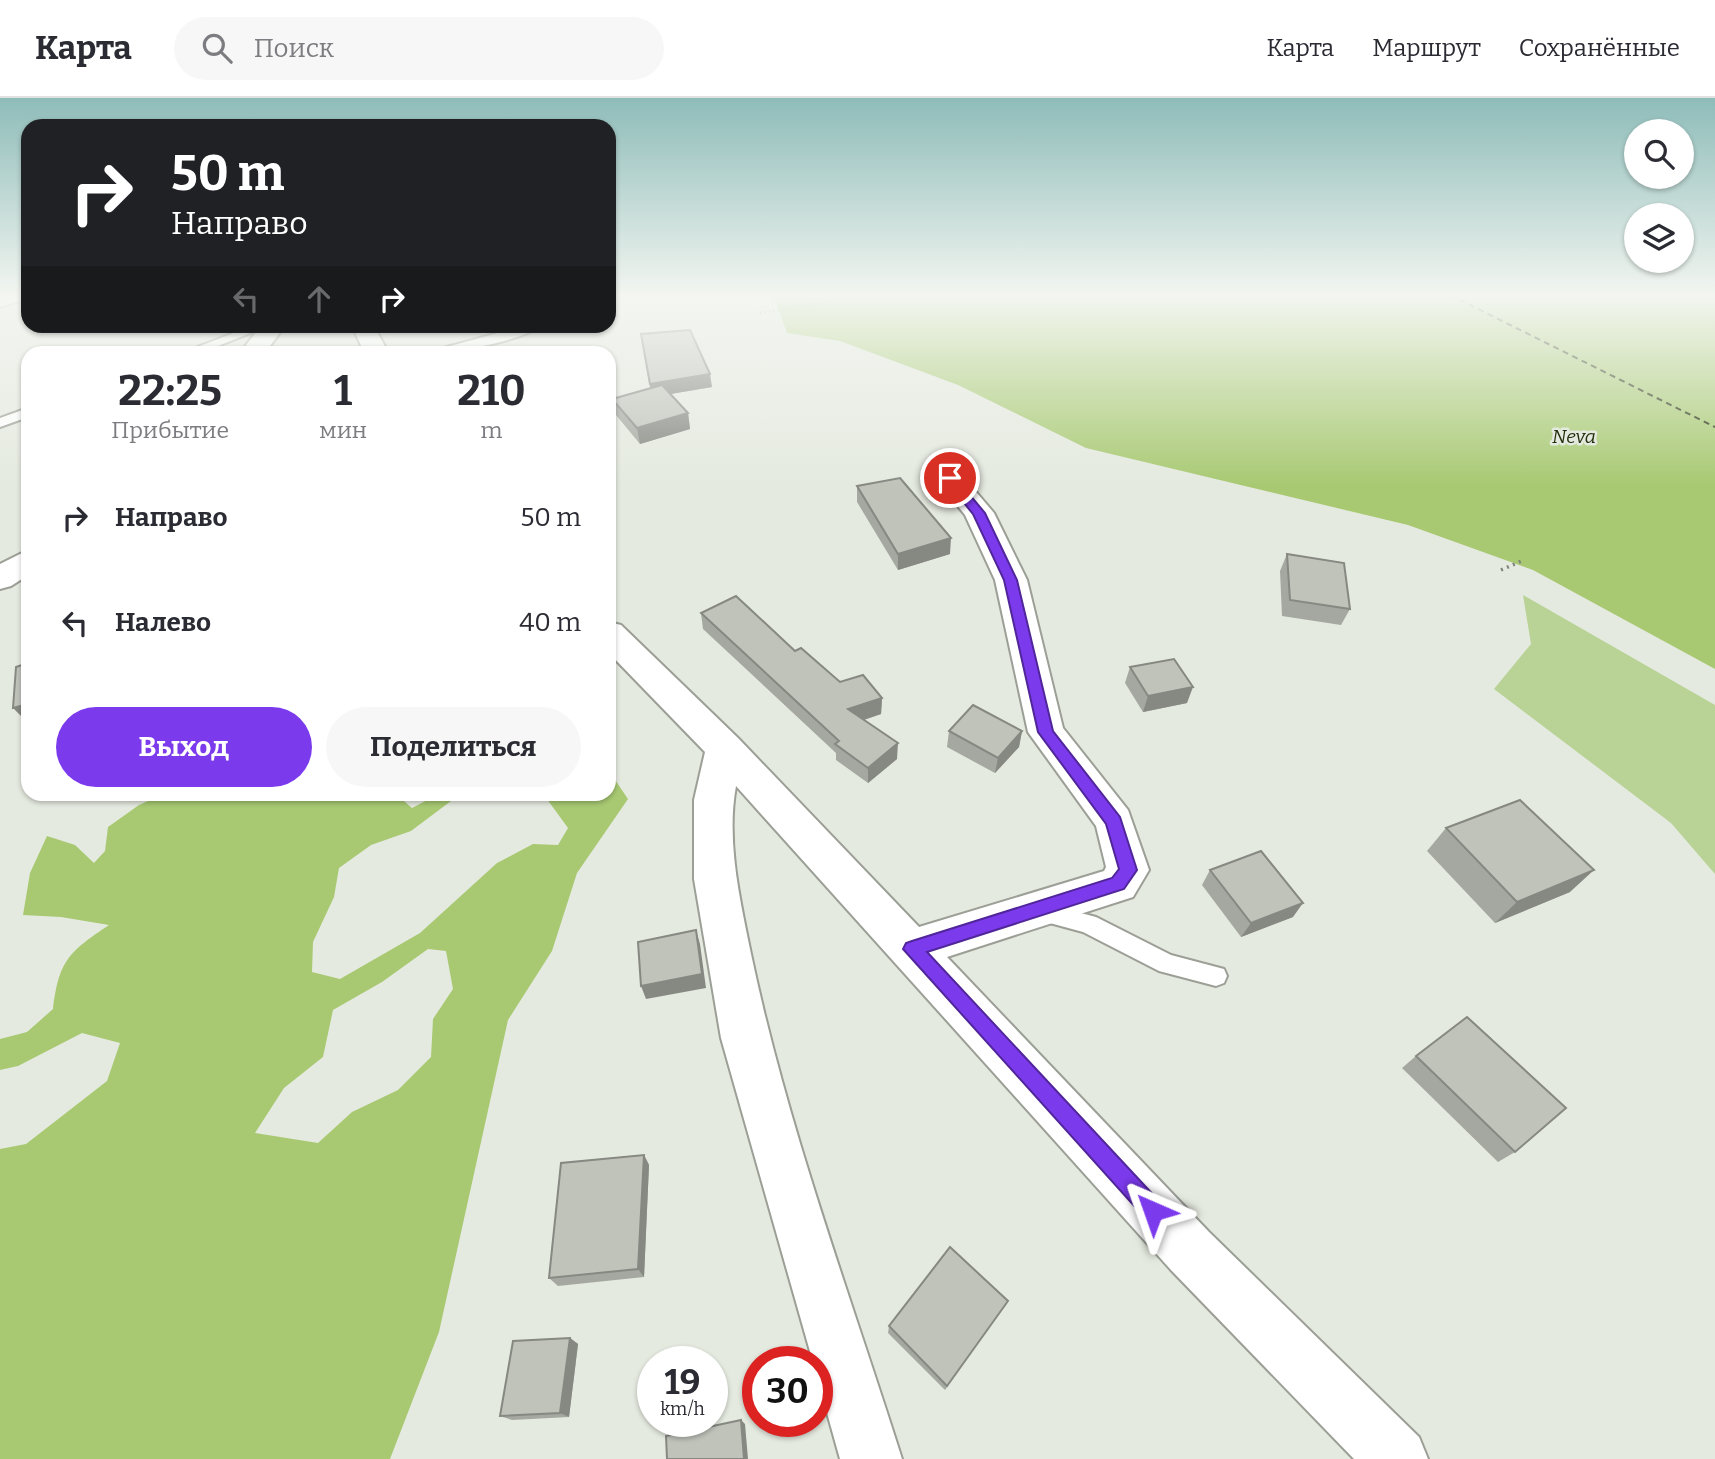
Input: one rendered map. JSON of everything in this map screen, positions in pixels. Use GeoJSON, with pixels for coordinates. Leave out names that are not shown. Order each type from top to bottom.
{"type":"FeatureCollection","features":[{"type":"Feature","properties":{"kind":"street"},"geometry":{"type":"LineString","coordinates":[[912,949],[1118,884],[1128,870],[1114,821],[1046,732],[1010,580],[979,513],[950,478]]}},
{"type":"Feature","properties":{"kind":"street"},"geometry":{"type":"LineString","coordinates":[[0,579],[21,565]]}},
{"type":"Feature","properties":{"kind":"street"},"geometry":{"type":"LineString","coordinates":[[616,640],[725,748],[1190,1251],[1397,1459]]}},
{"type":"Feature","properties":{"kind":"street"},"geometry":{"type":"LineString","coordinates":[[725,748],[714,800],[715,879],[745,1038],[871,1459]]}},
{"type":"Feature","properties":{"kind":"lane"},"geometry":{"type":"LineString","coordinates":[[0,423],[21,415]]}},
{"type":"Feature","properties":{"kind":"lane"},"geometry":{"type":"LineString","coordinates":[[1035,910],[1088,924],[1167,964],[1216,976]]}},
{"type":"Feature","properties":{"kind":"path"},"geometry":{"type":"LineString","coordinates":[[1501,570],[1524,560]]}},
{"type":"Feature","properties":{"kind":"shaded area"},"geometry":{"type":"Polygon","coordinates":[[[1523,595],[1715,705],[1715,874],[1671,823],[1494,689],[1531,644],[1523,595]]]}},
{"type":"Feature","properties":{"kind":"water","name":"Neva"},"geometry":{"type":"Polygon","coordinates":[[[887,359],[1715,359],[1715,669],[1533,570],[1408,525],[1086,448],[958,385],[887,359]]]}},
{"type":"Feature","properties":{"kind":"water"},"geometry":{"type":"Polygon","coordinates":[[[616,781],[628,799],[577,873],[552,951],[508,1020],[439,1332],[390,1459],[0,1459],[0,1149],[26,1144],[107,1081],[120,1043],[82,1033],[18,1066],[0,1070],[0,1039],[27,1032],[53,1009],[55,992],[68,959],[84,943],[109,925],[61,917],[23,915],[30,873],[47,836],[75,845],[94,863],[105,851],[108,827],[148,801],[404,801],[412,808],[425,801],[451,801],[411,831],[371,845],[339,868],[334,897],[313,942],[312,972],[340,979],[420,933],[497,863],[533,844],[558,845],[568,828],[548,801],[616,801],[616,781]],[[428,949],[382,982],[333,1010],[323,1057],[284,1088],[255,1133],[318,1143],[352,1112],[398,1090],[431,1057],[433,1019],[453,989],[446,951],[428,949]]]}},
{"type":"Feature","properties":{"kind":"building"},"geometry":{"type":"Polygon","coordinates":[[[645,359],[703,359],[710,374],[650,384],[645,359]]]}},
{"type":"Feature","properties":{"kind":"building"},"geometry":{"type":"Polygon","coordinates":[[[662,385],[688,413],[637,428],[616,404],[616,398],[662,385]]]}},
{"type":"Feature","properties":{"kind":"building"},"geometry":{"type":"Polygon","coordinates":[[[900,478],[951,538],[898,554],[857,486],[900,478]]]}},
{"type":"Feature","properties":{"kind":"building"},"geometry":{"type":"Polygon","coordinates":[[[1287,554],[1344,563],[1350,609],[1290,600],[1287,554]]]}},
{"type":"Feature","properties":{"kind":"building"},"geometry":{"type":"Polygon","coordinates":[[[736,596],[795,651],[801,648],[840,682],[863,675],[882,698],[848,709],[898,743],[868,768],[835,744],[839,741],[701,613],[736,596]]]}},
{"type":"Feature","properties":{"kind":"building"},"geometry":{"type":"Polygon","coordinates":[[[1174,659],[1193,687],[1148,696],[1130,667],[1174,659]]]}},
{"type":"Feature","properties":{"kind":"building"},"geometry":{"type":"Polygon","coordinates":[[[21,665],[21,706],[13,708],[16,667],[21,665]]]}},
{"type":"Feature","properties":{"kind":"building"},"geometry":{"type":"Polygon","coordinates":[[[973,705],[1022,731],[998,758],[949,731],[973,705]]]}},
{"type":"Feature","properties":{"kind":"building"},"geometry":{"type":"Polygon","coordinates":[[[1520,800],[1594,870],[1517,902],[1446,828],[1520,800]]]}},
{"type":"Feature","properties":{"kind":"building"},"geometry":{"type":"Polygon","coordinates":[[[1261,851],[1303,903],[1251,923],[1210,870],[1261,851]]]}},
{"type":"Feature","properties":{"kind":"building"},"geometry":{"type":"Polygon","coordinates":[[[696,930],[702,974],[641,986],[638,942],[696,930]]]}},
{"type":"Feature","properties":{"kind":"building"},"geometry":{"type":"Polygon","coordinates":[[[1467,1017],[1566,1108],[1515,1152],[1416,1056],[1467,1017]]]}},
{"type":"Feature","properties":{"kind":"building"},"geometry":{"type":"Polygon","coordinates":[[[644,1155],[638,1269],[549,1278],[561,1163],[644,1155]]]}},
{"type":"Feature","properties":{"kind":"building"},"geometry":{"type":"Polygon","coordinates":[[[950,1247],[1008,1301],[947,1386],[889,1326],[950,1247]]]}},
{"type":"Feature","properties":{"kind":"building"},"geometry":{"type":"Polygon","coordinates":[[[570,1338],[560,1413],[500,1416],[513,1341],[570,1338]]]}},
{"type":"Feature","properties":{"kind":"building"},"geometry":{"type":"Polygon","coordinates":[[[741,1420],[744,1459],[667,1459],[666,1437],[728,1437],[728,1423],[741,1420]]]}},
{"type":"Feature","properties":{"kind":"ferry route"},"geometry":{"type":"LineString","coordinates":[[1578,359],[1715,427]]}},
{"type":"Feature","properties":{"kind":"route"},"geometry":{"type":"LineString","coordinates":[[950,478],[979,513],[1010,580],[1046,732],[1114,821],[1128,870],[1118,884],[912,949],[1153,1211]]}}]}
